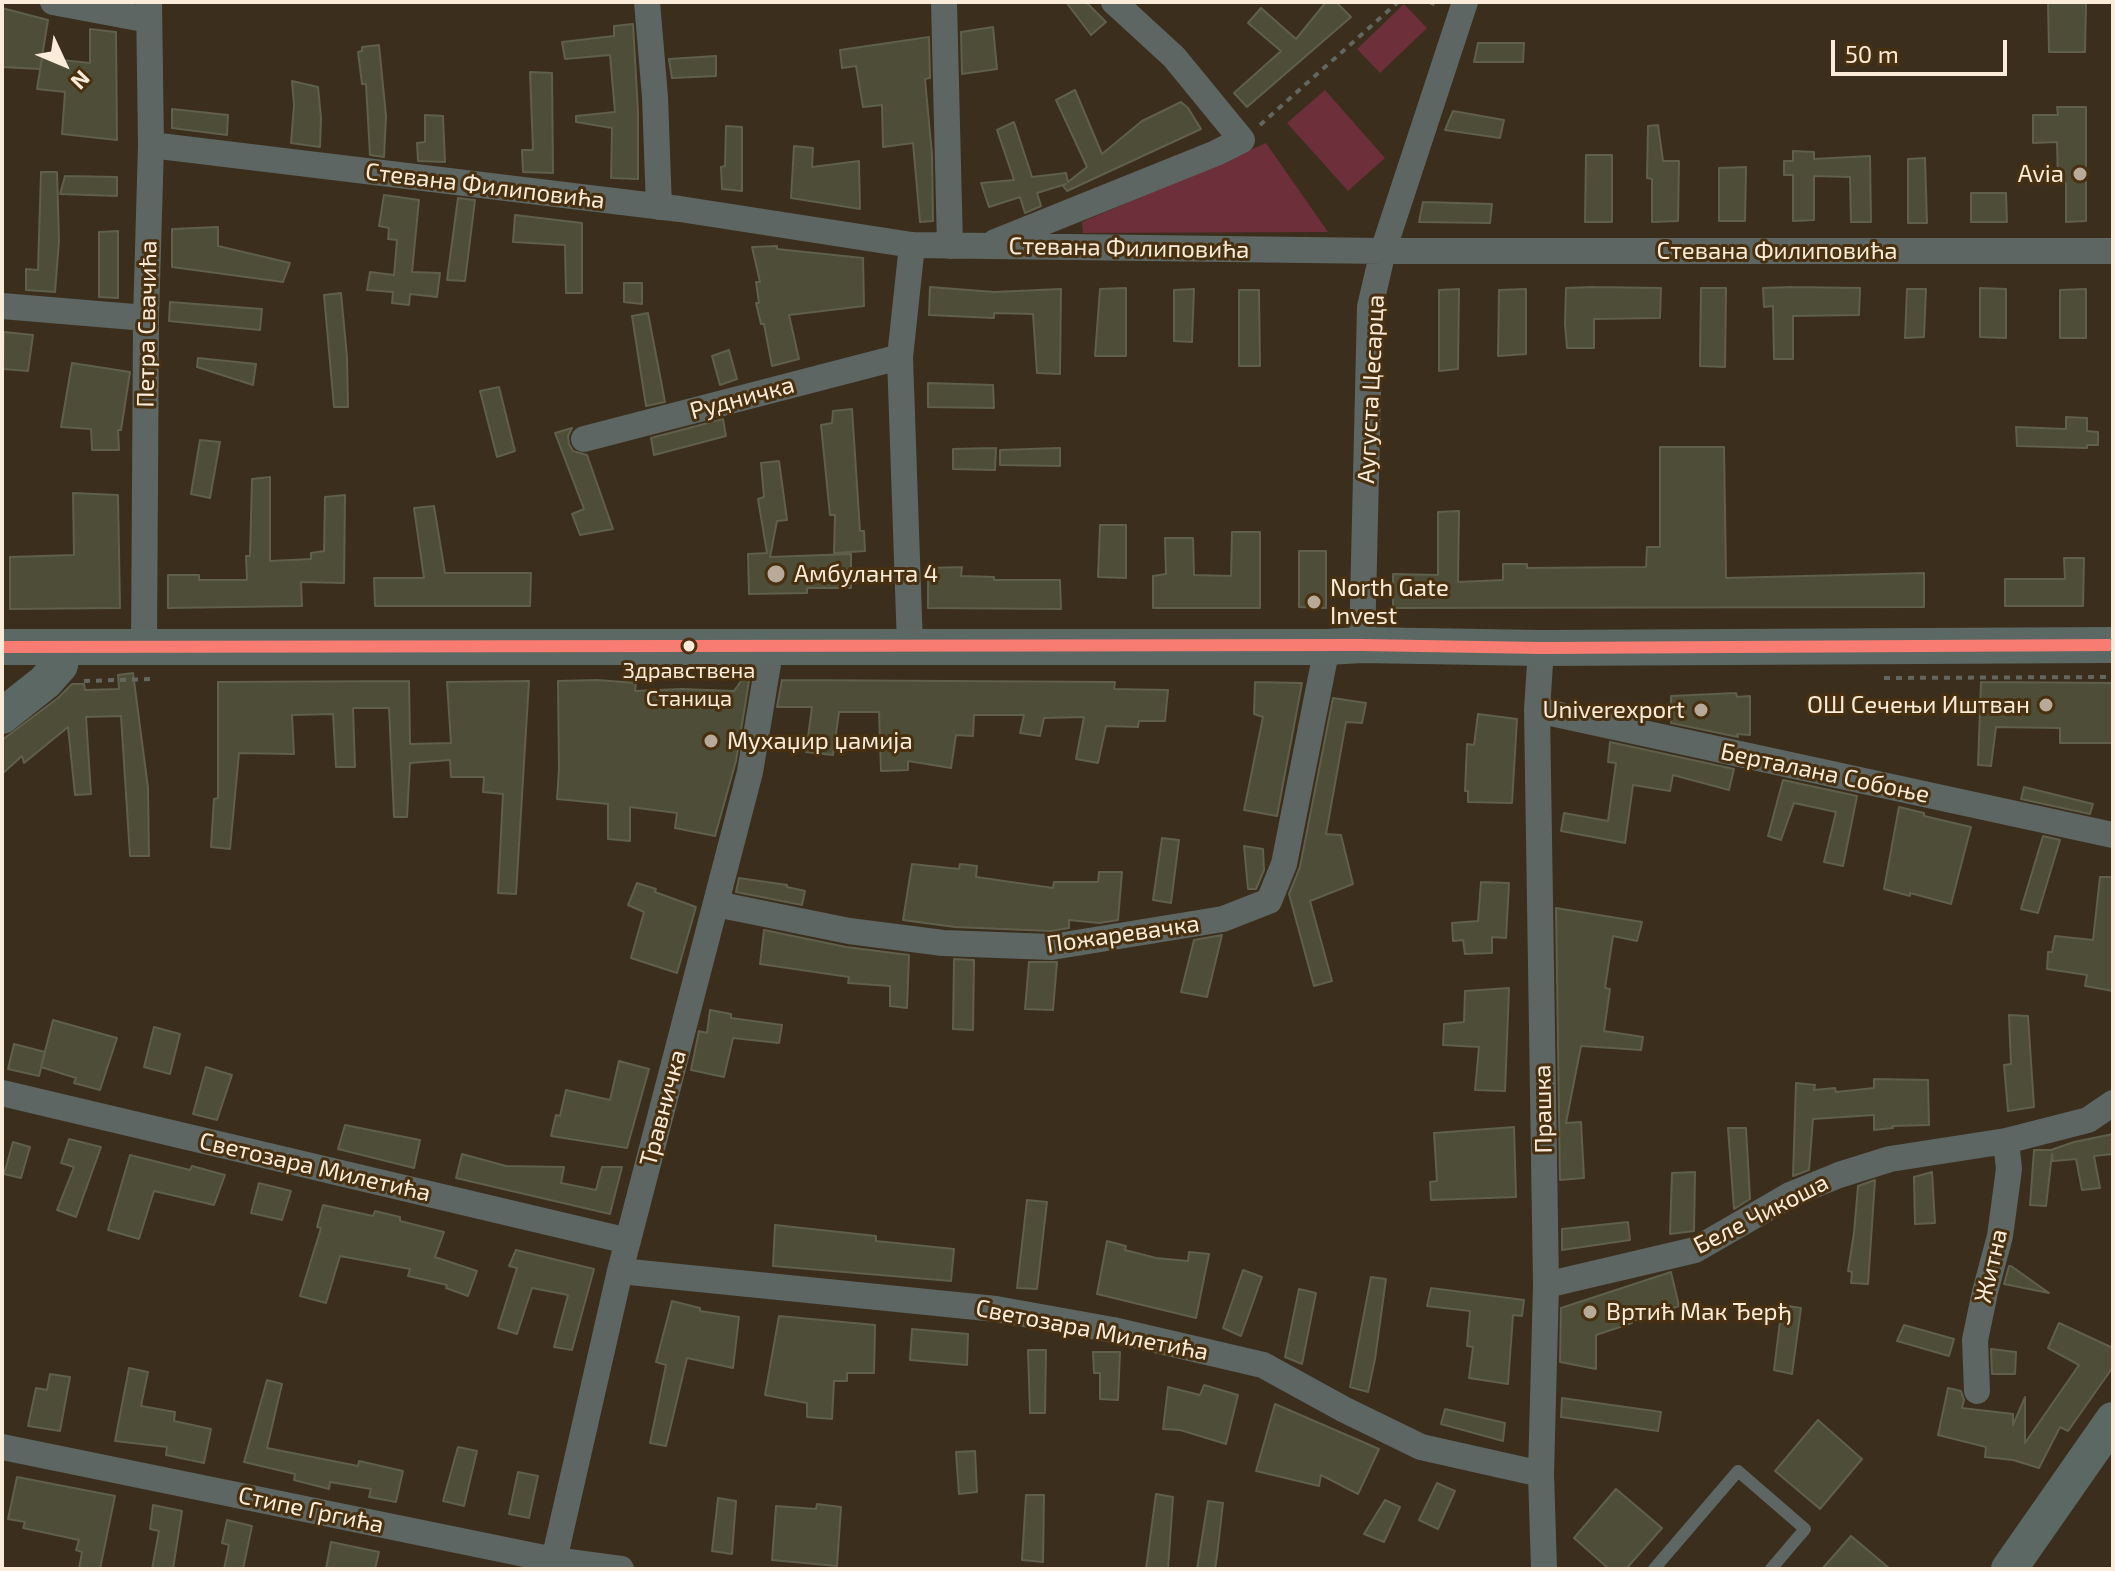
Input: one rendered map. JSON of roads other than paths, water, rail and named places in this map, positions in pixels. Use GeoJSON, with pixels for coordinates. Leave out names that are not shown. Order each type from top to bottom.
{"type":"FeatureCollection","features":[{"type":"Feature","properties":{"kind":"main road"},"geometry":{"type":"LineString","coordinates":[[2,647],[63,648],[148,663],[771,646],[1541,648],[2113,645]]}},
{"type":"Feature","properties":{"kind":"main road"},"geometry":{"type":"LineString","coordinates":[[2,716],[45,682],[60,665],[63,648]]}},
{"type":"Feature","properties":{"kind":"main road"},"geometry":{"type":"LineString","coordinates":[[2009,1569],[2107,1442]]}},
{"type":"Feature","properties":{"kind":"street"},"geometry":{"type":"LineString","coordinates":[[53,2],[149,11]]}},
{"type":"Feature","properties":{"kind":"street"},"geometry":{"type":"LineString","coordinates":[[647,2],[655,97],[659,207]]}},
{"type":"Feature","properties":{"kind":"street"},"geometry":{"type":"LineString","coordinates":[[944,2],[950,246]]}},
{"type":"Feature","properties":{"kind":"street"},"geometry":{"type":"LineString","coordinates":[[984,246],[1242,140],[1174,57],[1114,2]]}},
{"type":"Feature","properties":{"kind":"street","name":"Аугуста Цесарца"},"geometry":{"type":"LineString","coordinates":[[1345,646],[1370,307],[1383,251],[1465,2]]}},
{"type":"Feature","properties":{"kind":"street","name":"Петра Свачића"},"geometry":{"type":"LineString","coordinates":[[148,663],[146,318],[151,145],[149,11]]}},
{"type":"Feature","properties":{"kind":"street","name":"Стевана Филиповића"},"geometry":{"type":"LineString","coordinates":[[151,145],[659,207],[912,245],[1383,251],[2113,251]]}},
{"type":"Feature","properties":{"kind":"street"},"geometry":{"type":"LineString","coordinates":[[910,646],[900,357],[912,245]]}},
{"type":"Feature","properties":{"kind":"street"},"geometry":{"type":"LineString","coordinates":[[2,306],[146,318]]}},
{"type":"Feature","properties":{"kind":"street","name":"Рудничка"},"geometry":{"type":"LineString","coordinates":[[584,439],[900,357]]}},
{"type":"Feature","properties":{"kind":"street","name":"Травничка"},"geometry":{"type":"LineString","coordinates":[[553,1564],[620,1271],[750,772],[771,646]]}},
{"type":"Feature","properties":{"kind":"street","name":"Пожаревачка"},"geometry":{"type":"LineString","coordinates":[[716,904],[849,931],[911,939],[1052,947],[1223,919],[1269,901],[1284,864],[1345,646]]}},
{"type":"Feature","properties":{"kind":"street","name":"Прашка"},"geometry":{"type":"LineString","coordinates":[[1541,648],[1537,710],[1546,1285],[1541,1474],[1544,1569]]}},
{"type":"Feature","properties":{"kind":"street","name":"Берталана Собоње"},"geometry":{"type":"LineString","coordinates":[[1537,710],[2113,835]]}},
{"type":"Feature","properties":{"kind":"street","name":"Светозара Милетића"},"geometry":{"type":"LineString","coordinates":[[2,1093],[628,1241]]}},
{"type":"Feature","properties":{"kind":"street","name":"Беле Чикоша"},"geometry":{"type":"LineString","coordinates":[[1546,1285],[1695,1250],[1790,1195],[1839,1175],[1890,1159],[2006,1141],[2088,1120],[2113,1103]]}},
{"type":"Feature","properties":{"kind":"street","name":"Житна"},"geometry":{"type":"LineString","coordinates":[[1977,1391],[1975,1340],[2000,1236],[2009,1169],[2006,1141]]}},
{"type":"Feature","properties":{"kind":"street","name":"Светозара Милетића"},"geometry":{"type":"LineString","coordinates":[[620,1271],[996,1309],[1113,1330],[1263,1365],[1421,1447],[1541,1474]]}},
{"type":"Feature","properties":{"kind":"street","name":"Стипе Гргића"},"geometry":{"type":"LineString","coordinates":[[2,1447],[553,1564],[621,1569]]}},
{"type":"Feature","properties":{"kind":"lane"},"geometry":{"type":"LineString","coordinates":[[1654,1569],[1738,1471],[1805,1529],[1771,1569]]}},
{"type":"Feature","properties":{"kind":"place","name":"Avia"},"geometry":{"type":"Point","coordinates":[2080,174]}},
{"type":"Feature","properties":{"kind":"place","name":"Амбуланта 4"},"geometry":{"type":"Point","coordinates":[776,574]}},
{"type":"Feature","properties":{"kind":"place","name":"North Gate Invest"},"geometry":{"type":"Point","coordinates":[1314,602]}},
{"type":"Feature","properties":{"kind":"place","name":"Здравствена Станица"},"geometry":{"type":"Point","coordinates":[689,646]}},
{"type":"Feature","properties":{"kind":"place","name":"ОШ Сечењи Иштван"},"geometry":{"type":"Point","coordinates":[2046,705]}},
{"type":"Feature","properties":{"kind":"place","name":"Univerexport"},"geometry":{"type":"Point","coordinates":[1701,710]}},
{"type":"Feature","properties":{"kind":"place","name":"Мухаџир џамија"},"geometry":{"type":"Point","coordinates":[711,741]}},
{"type":"Feature","properties":{"kind":"place","name":"Вртић Мак Ђерђ"},"geometry":{"type":"Point","coordinates":[1590,1312]}}]}
